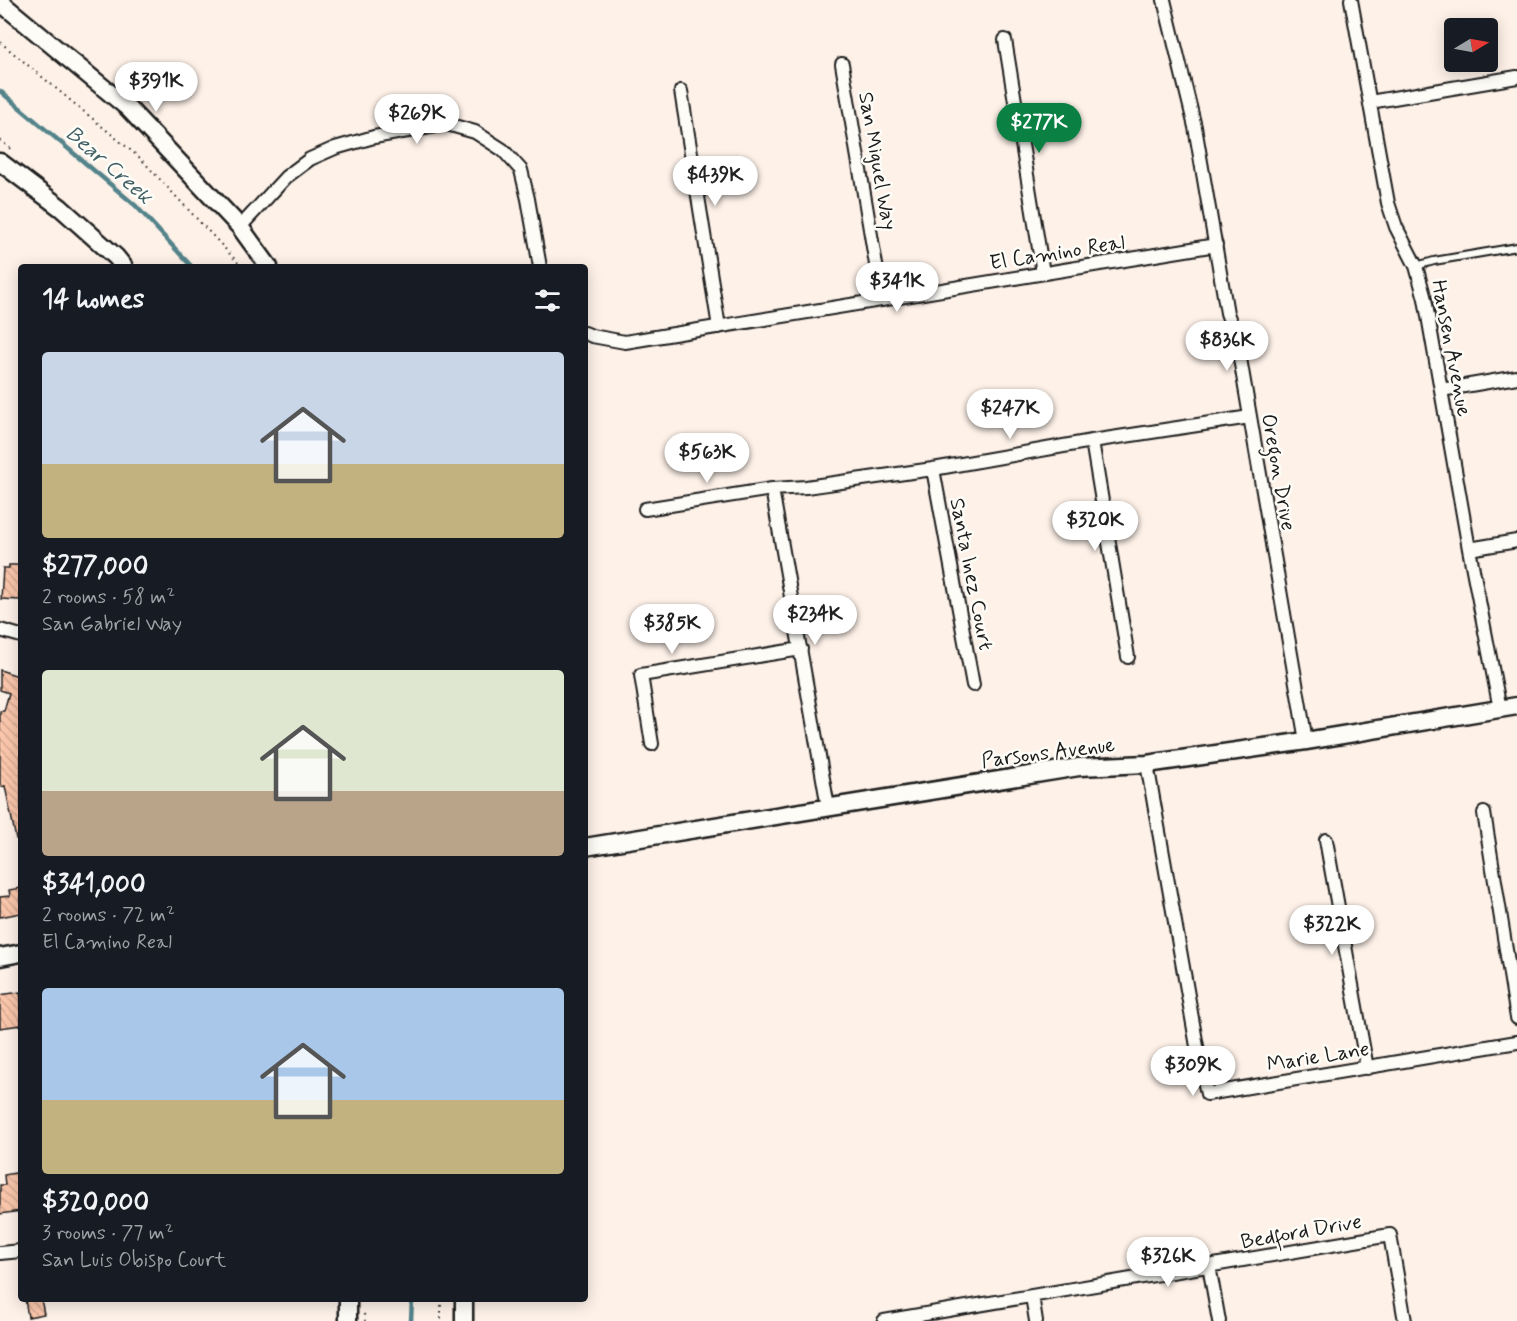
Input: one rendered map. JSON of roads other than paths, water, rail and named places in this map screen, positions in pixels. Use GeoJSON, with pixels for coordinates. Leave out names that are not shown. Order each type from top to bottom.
{"type":"FeatureCollection","features":[{"type":"Feature","properties":{"kind":"street","name":"Oregon Drive"},"geometry":{"type":"LineString","coordinates":[[1164,0],[1195,127],[1227,313],[1237,340],[1306,741]]}},
{"type":"Feature","properties":{"kind":"street","name":"Hansen Avenue"},"geometry":{"type":"LineString","coordinates":[[1352,0],[1388,203],[1396,226],[1416,266],[1425,299],[1500,709]]}},
{"type":"Feature","properties":{"kind":"street"},"geometry":{"type":"LineString","coordinates":[[0,2],[128,108],[240,228],[267,264]]}},
{"type":"Feature","properties":{"kind":"street"},"geometry":{"type":"LineString","coordinates":[[1005,40],[1043,273]]}},
{"type":"Feature","properties":{"kind":"street","name":"San Miguel Way"},"geometry":{"type":"LineString","coordinates":[[842,64],[882,300]]}},
{"type":"Feature","properties":{"kind":"street"},"geometry":{"type":"LineString","coordinates":[[1370,102],[1517,77]]}},
{"type":"Feature","properties":{"kind":"street"},"geometry":{"type":"LineString","coordinates":[[681,91],[719,327]]}},
{"type":"Feature","properties":{"kind":"street"},"geometry":{"type":"LineString","coordinates":[[240,228],[286,177],[310,159],[335,148],[374,137],[447,124],[475,132],[503,150],[521,170],[539,264]]}},
{"type":"Feature","properties":{"kind":"street"},"geometry":{"type":"LineString","coordinates":[[0,162],[61,208],[122,264]]}},
{"type":"Feature","properties":{"kind":"street","name":"El Camino Real"},"geometry":{"type":"LineString","coordinates":[[588,334],[625,342],[1216,245]]}},
{"type":"Feature","properties":{"kind":"street"},"geometry":{"type":"LineString","coordinates":[[1441,390],[1517,377]]}},
{"type":"Feature","properties":{"kind":"street"},"geometry":{"type":"LineString","coordinates":[[645,509],[772,489],[846,482],[933,469],[1092,441],[1250,417]]}},
{"type":"Feature","properties":{"kind":"street"},"geometry":{"type":"LineString","coordinates":[[1092,441],[1128,657]]}},
{"type":"Feature","properties":{"kind":"street","name":"Santa Inez Court"},"geometry":{"type":"LineString","coordinates":[[933,469],[974,685]]}},
{"type":"Feature","properties":{"kind":"street"},"geometry":{"type":"LineString","coordinates":[[772,489],[828,807]]}},
{"type":"Feature","properties":{"kind":"street"},"geometry":{"type":"LineString","coordinates":[[1469,549],[1517,541]]}},
{"type":"Feature","properties":{"kind":"street"},"geometry":{"type":"LineString","coordinates":[[0,630],[18,635]]}},
{"type":"Feature","properties":{"kind":"street"},"geometry":{"type":"LineString","coordinates":[[652,744],[641,675],[801,649]]}},
{"type":"Feature","properties":{"kind":"street","name":"Parsons Avenue"},"geometry":{"type":"LineString","coordinates":[[588,847],[1078,767],[1147,764],[1306,741],[1517,706]]}},
{"type":"Feature","properties":{"kind":"street","name":"Marie Lane"},"geometry":{"type":"LineString","coordinates":[[1147,764],[1207,1094],[1517,1042]]}},
{"type":"Feature","properties":{"kind":"street"},"geometry":{"type":"LineString","coordinates":[[1484,813],[1517,1018]]}},
{"type":"Feature","properties":{"kind":"street"},"geometry":{"type":"LineString","coordinates":[[1326,840],[1367,1068]]}},
{"type":"Feature","properties":{"kind":"street"},"geometry":{"type":"LineString","coordinates":[[0,957],[18,954]]}},
{"type":"Feature","properties":{"kind":"street","name":"Bedford Drive"},"geometry":{"type":"LineString","coordinates":[[884,1321],[1390,1235],[1405,1321]]}},
{"type":"Feature","properties":{"kind":"street"},"geometry":{"type":"LineString","coordinates":[[0,1253],[18,1251]]}},
{"type":"Feature","properties":{"kind":"street"},"geometry":{"type":"LineString","coordinates":[[1209,1266],[1219,1321]]}},
{"type":"Feature","properties":{"kind":"street"},"geometry":{"type":"LineString","coordinates":[[1032,1296],[1036,1321]]}},
{"type":"Feature","properties":{"kind":"street"},"geometry":{"type":"LineString","coordinates":[[348,1302],[348,1321]]}},
{"type":"Feature","properties":{"kind":"street"},"geometry":{"type":"LineString","coordinates":[[464,1302],[464,1321]]}},
{"type":"Feature","properties":{"kind":"lane"},"geometry":{"type":"LineString","coordinates":[[1416,266],[1517,246]]}},
{"type":"Feature","properties":{"kind":"waterway","name":"Bear Creek"},"geometry":{"type":"LineString","coordinates":[[0,91],[136,206],[189,264]]}},
{"type":"Feature","properties":{"kind":"waterway","name":"Bear Creek"},"geometry":{"type":"LineString","coordinates":[[411,1321],[412,1302]]}}]}
